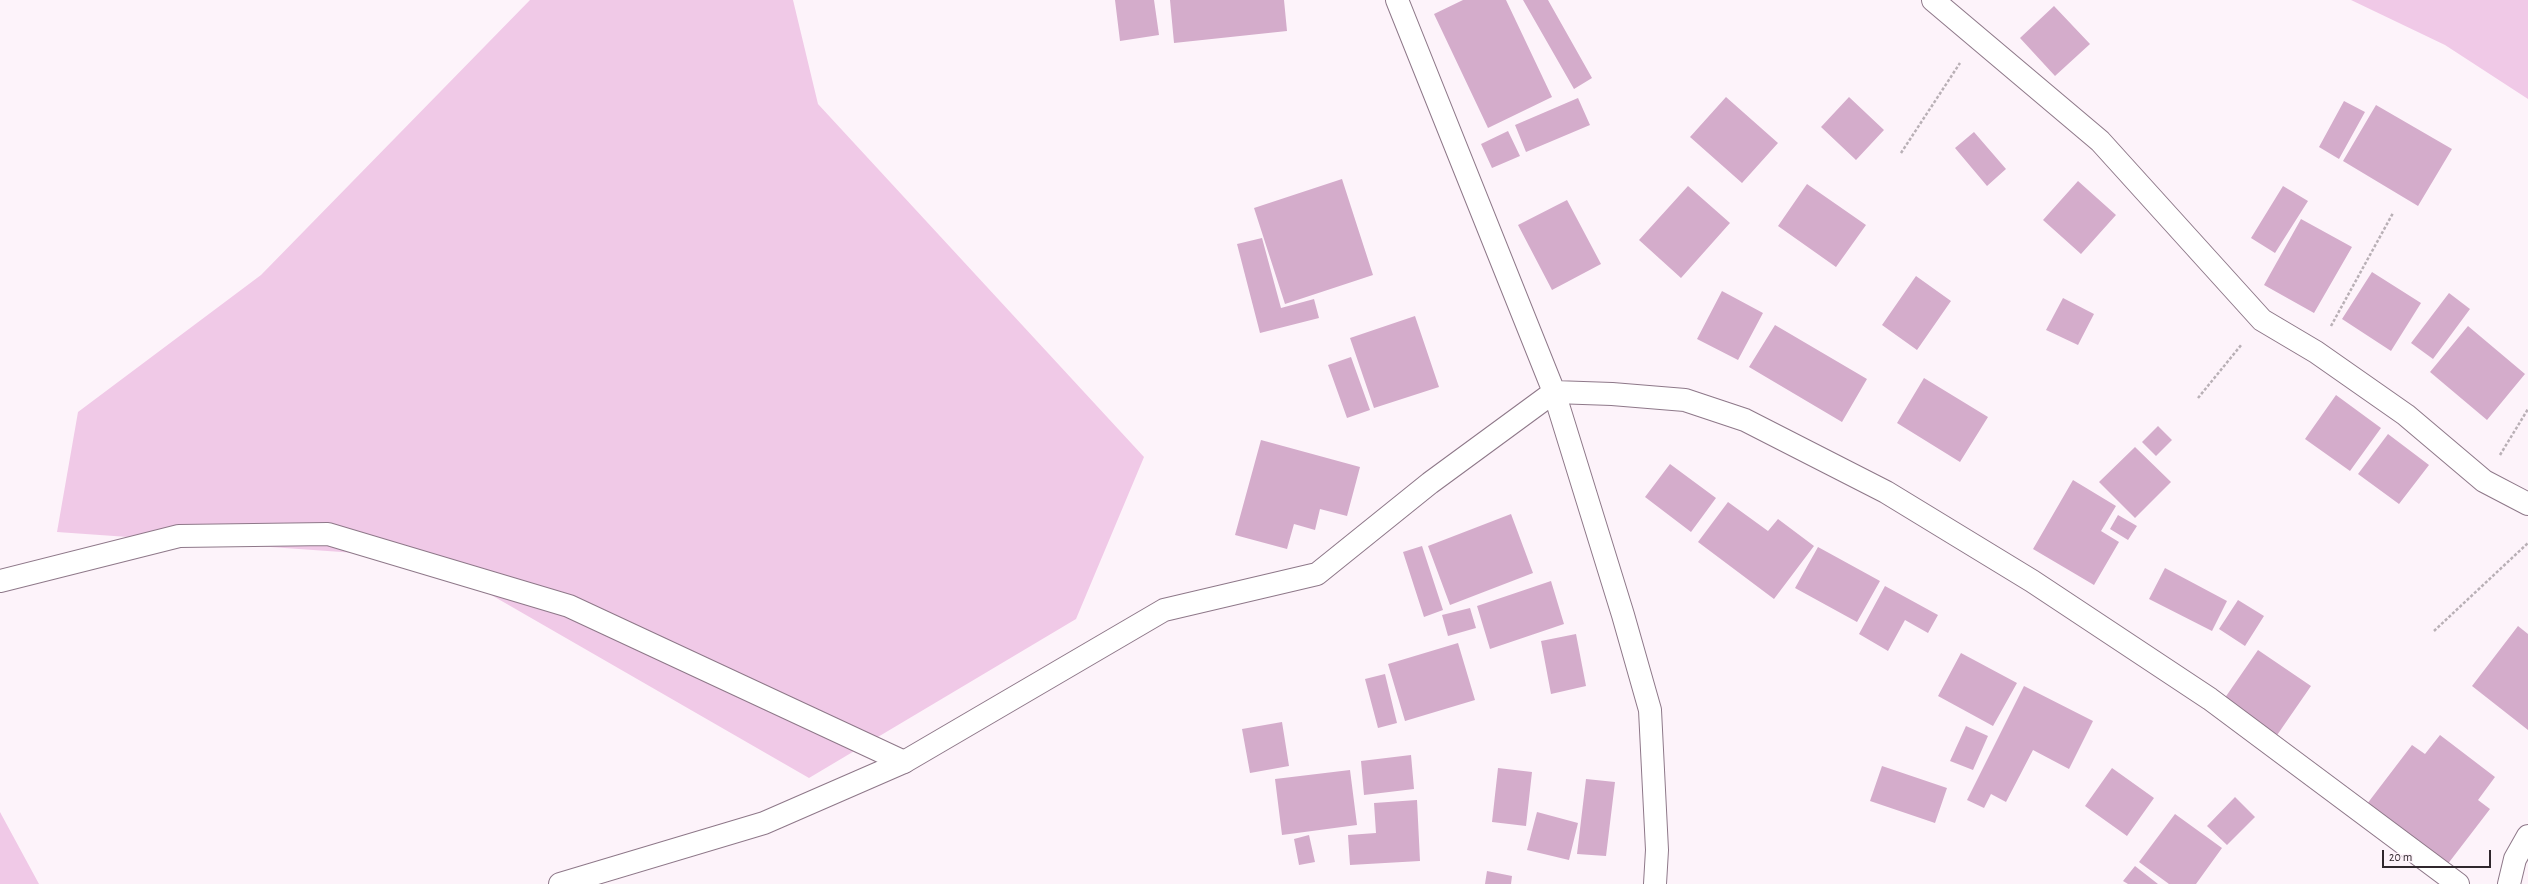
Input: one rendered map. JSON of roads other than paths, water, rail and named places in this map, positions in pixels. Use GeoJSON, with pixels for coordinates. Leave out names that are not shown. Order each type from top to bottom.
{"type":"FeatureCollection","features":[{"type":"Feature","properties":{"kind":"street"},"geometry":{"type":"LineString","coordinates":[[1397,0],[1554,392],[1623,615],[1650,710],[1658,850],[1655,884]]}},
{"type":"Feature","properties":{"kind":"street"},"geometry":{"type":"LineString","coordinates":[[1933,0],[2100,141],[2262,320],[2316,352],[2406,415],[2484,480],[2528,504]]}},
{"type":"Feature","properties":{"kind":"street"},"geometry":{"type":"LineString","coordinates":[[560,884],[764,823],[904,762],[1164,610],[1318,574],[1430,483],[1554,392],[1612,394],[1685,400],[1745,420],[1886,492],[2032,581],[2210,699],[2458,884]]}},
{"type":"Feature","properties":{"kind":"street"},"geometry":{"type":"LineString","coordinates":[[0,581],[179,536],[328,534],[569,606],[904,762]]}},
{"type":"Feature","properties":{"kind":"street"},"geometry":{"type":"LineString","coordinates":[[2509,884],[2515,859],[2528,836]]}}]}
